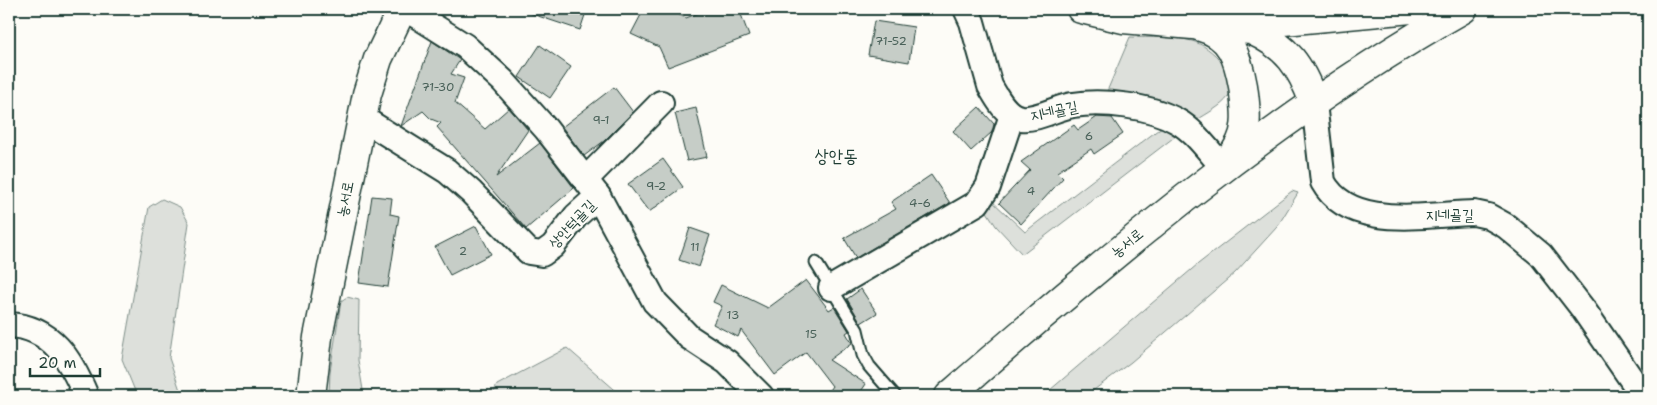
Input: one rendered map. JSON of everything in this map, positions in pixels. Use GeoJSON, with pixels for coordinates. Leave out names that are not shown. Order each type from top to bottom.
{"type":"FeatureCollection","features":[{"type":"Feature","properties":{"kind":"street","name":"농서로"},"geometry":{"type":"LineString","coordinates":[[311,396],[318,337],[362,118],[378,59],[402,9]]}},
{"type":"Feature","properties":{"kind":"street"},"geometry":{"type":"LineString","coordinates":[[406,9],[464,46],[488,65],[546,129],[592,187],[661,103]]}},
{"type":"Feature","properties":{"kind":"street","name":"지네골길"},"geometry":{"type":"LineString","coordinates":[[966,9],[972,22],[990,86],[1000,102],[1012,114],[1022,118],[1031,117],[1072,105],[1108,103],[1135,108],[1177,121],[1191,132],[1223,167]]}},
{"type":"Feature","properties":{"kind":"street"},"geometry":{"type":"LineString","coordinates":[[1081,9],[1123,18],[1252,30],[1270,38],[1298,66],[1314,103]]}},
{"type":"Feature","properties":{"kind":"street"},"geometry":{"type":"LineString","coordinates":[[1224,26],[1411,9]]}},
{"type":"Feature","properties":{"kind":"street","name":"농서로"},"geometry":{"type":"LineString","coordinates":[[949,396],[1124,245],[1223,167],[1314,103],[1430,27],[1463,9]]}},
{"type":"Feature","properties":{"kind":"street"},"geometry":{"type":"LineString","coordinates":[[1192,24],[1205,28],[1225,40],[1232,48],[1240,68],[1247,109],[1245,133],[1241,144],[1223,167]]}},
{"type":"Feature","properties":{"kind":"street","name":"지네골길"},"geometry":{"type":"LineString","coordinates":[[1314,103],[1323,182],[1329,193],[1340,202],[1364,213],[1381,216],[1474,213],[1488,216],[1506,226],[1541,255],[1583,308],[1643,396]]}},
{"type":"Feature","properties":{"kind":"street"},"geometry":{"type":"LineString","coordinates":[[831,288],[977,203],[988,187],[1012,114]]}},
{"type":"Feature","properties":{"kind":"street","name":"상안턱골길"},"geometry":{"type":"LineString","coordinates":[[362,118],[447,171],[471,192],[529,252],[542,254],[553,246],[576,216],[592,187]]}},
{"type":"Feature","properties":{"kind":"street","name":"상안턱골길"},"geometry":{"type":"LineString","coordinates":[[592,187],[655,302],[689,337],[727,362],[761,396]]}},
{"type":"Feature","properties":{"kind":"street"},"geometry":{"type":"LineString","coordinates":[[9,324],[36,330],[48,336],[70,363],[86,396]]}},
{"type":"Feature","properties":{"kind":"lane"},"geometry":{"type":"LineString","coordinates":[[816,263],[857,330],[863,355],[869,366],[895,396]]}},
{"type":"Feature","properties":{"kind":"shaded area"},"geometry":{"type":"Polygon","coordinates":[[[1130,37],[1185,39],[1200,44],[1215,55],[1227,71],[1231,80],[1228,97],[1218,107],[1197,120],[1189,115],[1105,96],[1130,37]]]}},
{"type":"Feature","properties":{"kind":"shaded area"},"geometry":{"type":"Polygon","coordinates":[[[1163,126],[1177,135],[1022,254],[996,226],[984,207],[991,200],[1025,232],[1163,126]]]}},
{"type":"Feature","properties":{"kind":"shaded area"},"geometry":{"type":"Polygon","coordinates":[[[1292,191],[1298,193],[1277,227],[1235,273],[1131,362],[1086,396],[1043,396],[1198,264],[1292,191]]]}},
{"type":"Feature","properties":{"kind":"shaded area"},"geometry":{"type":"Polygon","coordinates":[[[162,199],[180,207],[189,223],[169,358],[182,396],[137,396],[122,359],[149,207],[162,199]]]}},
{"type":"Feature","properties":{"kind":"shaded area"},"geometry":{"type":"Polygon","coordinates":[[[347,297],[359,300],[358,360],[364,396],[329,396],[330,372],[341,301],[347,297]]]}},
{"type":"Feature","properties":{"kind":"shaded area"},"geometry":{"type":"Polygon","coordinates":[[[567,348],[622,396],[492,396],[497,385],[567,348]]]}},
{"type":"Feature","properties":{"kind":"building"},"geometry":{"type":"Polygon","coordinates":[[[527,9],[587,9],[580,30],[526,12],[527,9]]]}},
{"type":"Feature","properties":{"kind":"building"},"geometry":{"type":"Polygon","coordinates":[[[644,9],[667,9],[686,18],[709,9],[739,9],[749,36],[668,67],[659,47],[631,34],[644,9]]]}},
{"type":"Feature","properties":{"kind":"building"},"geometry":{"type":"Polygon","coordinates":[[[874,21],[914,27],[909,62],[868,55],[874,21]]]}},
{"type":"Feature","properties":{"kind":"building"},"geometry":{"type":"Polygon","coordinates":[[[432,41],[460,60],[451,74],[464,78],[455,103],[485,129],[509,108],[528,130],[496,177],[540,143],[574,188],[526,229],[437,127],[441,123],[431,119],[423,111],[401,126],[432,41]]]}},
{"type":"Feature","properties":{"kind":"building"},"geometry":{"type":"Polygon","coordinates":[[[540,45],[571,67],[550,98],[519,77],[540,45]]]}},
{"type":"Feature","properties":{"kind":"building"},"geometry":{"type":"Polygon","coordinates":[[[614,87],[633,112],[604,141],[584,156],[562,127],[614,87]]]}},
{"type":"Feature","properties":{"kind":"building"},"geometry":{"type":"Polygon","coordinates":[[[979,107],[994,124],[992,132],[971,151],[953,131],[979,107]]]}},
{"type":"Feature","properties":{"kind":"building"},"geometry":{"type":"Polygon","coordinates":[[[696,108],[707,157],[687,161],[675,113],[696,108]]]}},
{"type":"Feature","properties":{"kind":"building"},"geometry":{"type":"Polygon","coordinates":[[[1097,117],[1112,118],[1123,134],[1094,154],[1091,149],[1057,172],[1063,178],[1021,224],[999,203],[1030,170],[1021,162],[1074,125],[1078,130],[1097,117]]]}},
{"type":"Feature","properties":{"kind":"building"},"geometry":{"type":"Polygon","coordinates":[[[663,159],[683,187],[649,212],[628,184],[663,159]]]}},
{"type":"Feature","properties":{"kind":"building"},"geometry":{"type":"Polygon","coordinates":[[[931,175],[950,203],[856,258],[844,238],[896,209],[891,202],[931,175]]]}},
{"type":"Feature","properties":{"kind":"building"},"geometry":{"type":"Polygon","coordinates":[[[372,196],[392,198],[390,214],[399,216],[388,287],[359,283],[372,196]]]}},
{"type":"Feature","properties":{"kind":"building"},"geometry":{"type":"Polygon","coordinates":[[[476,226],[491,254],[450,275],[435,247],[476,226]]]}},
{"type":"Feature","properties":{"kind":"building"},"geometry":{"type":"Polygon","coordinates":[[[690,228],[710,235],[699,267],[679,260],[690,228]]]}},
{"type":"Feature","properties":{"kind":"building"},"geometry":{"type":"Polygon","coordinates":[[[806,280],[829,310],[834,307],[849,331],[846,333],[852,343],[829,360],[866,384],[858,396],[825,396],[832,386],[806,352],[775,375],[741,330],[738,337],[713,324],[722,306],[713,302],[721,285],[768,308],[806,280]]]}},
{"type":"Feature","properties":{"kind":"building"},"geometry":{"type":"Polygon","coordinates":[[[861,289],[877,313],[861,323],[847,299],[861,289]]]}},
{"type":"Feature","properties":{"kind":"district","name":"상안동"},"geometry":{"type":"Point","coordinates":[836,156]}}]}
